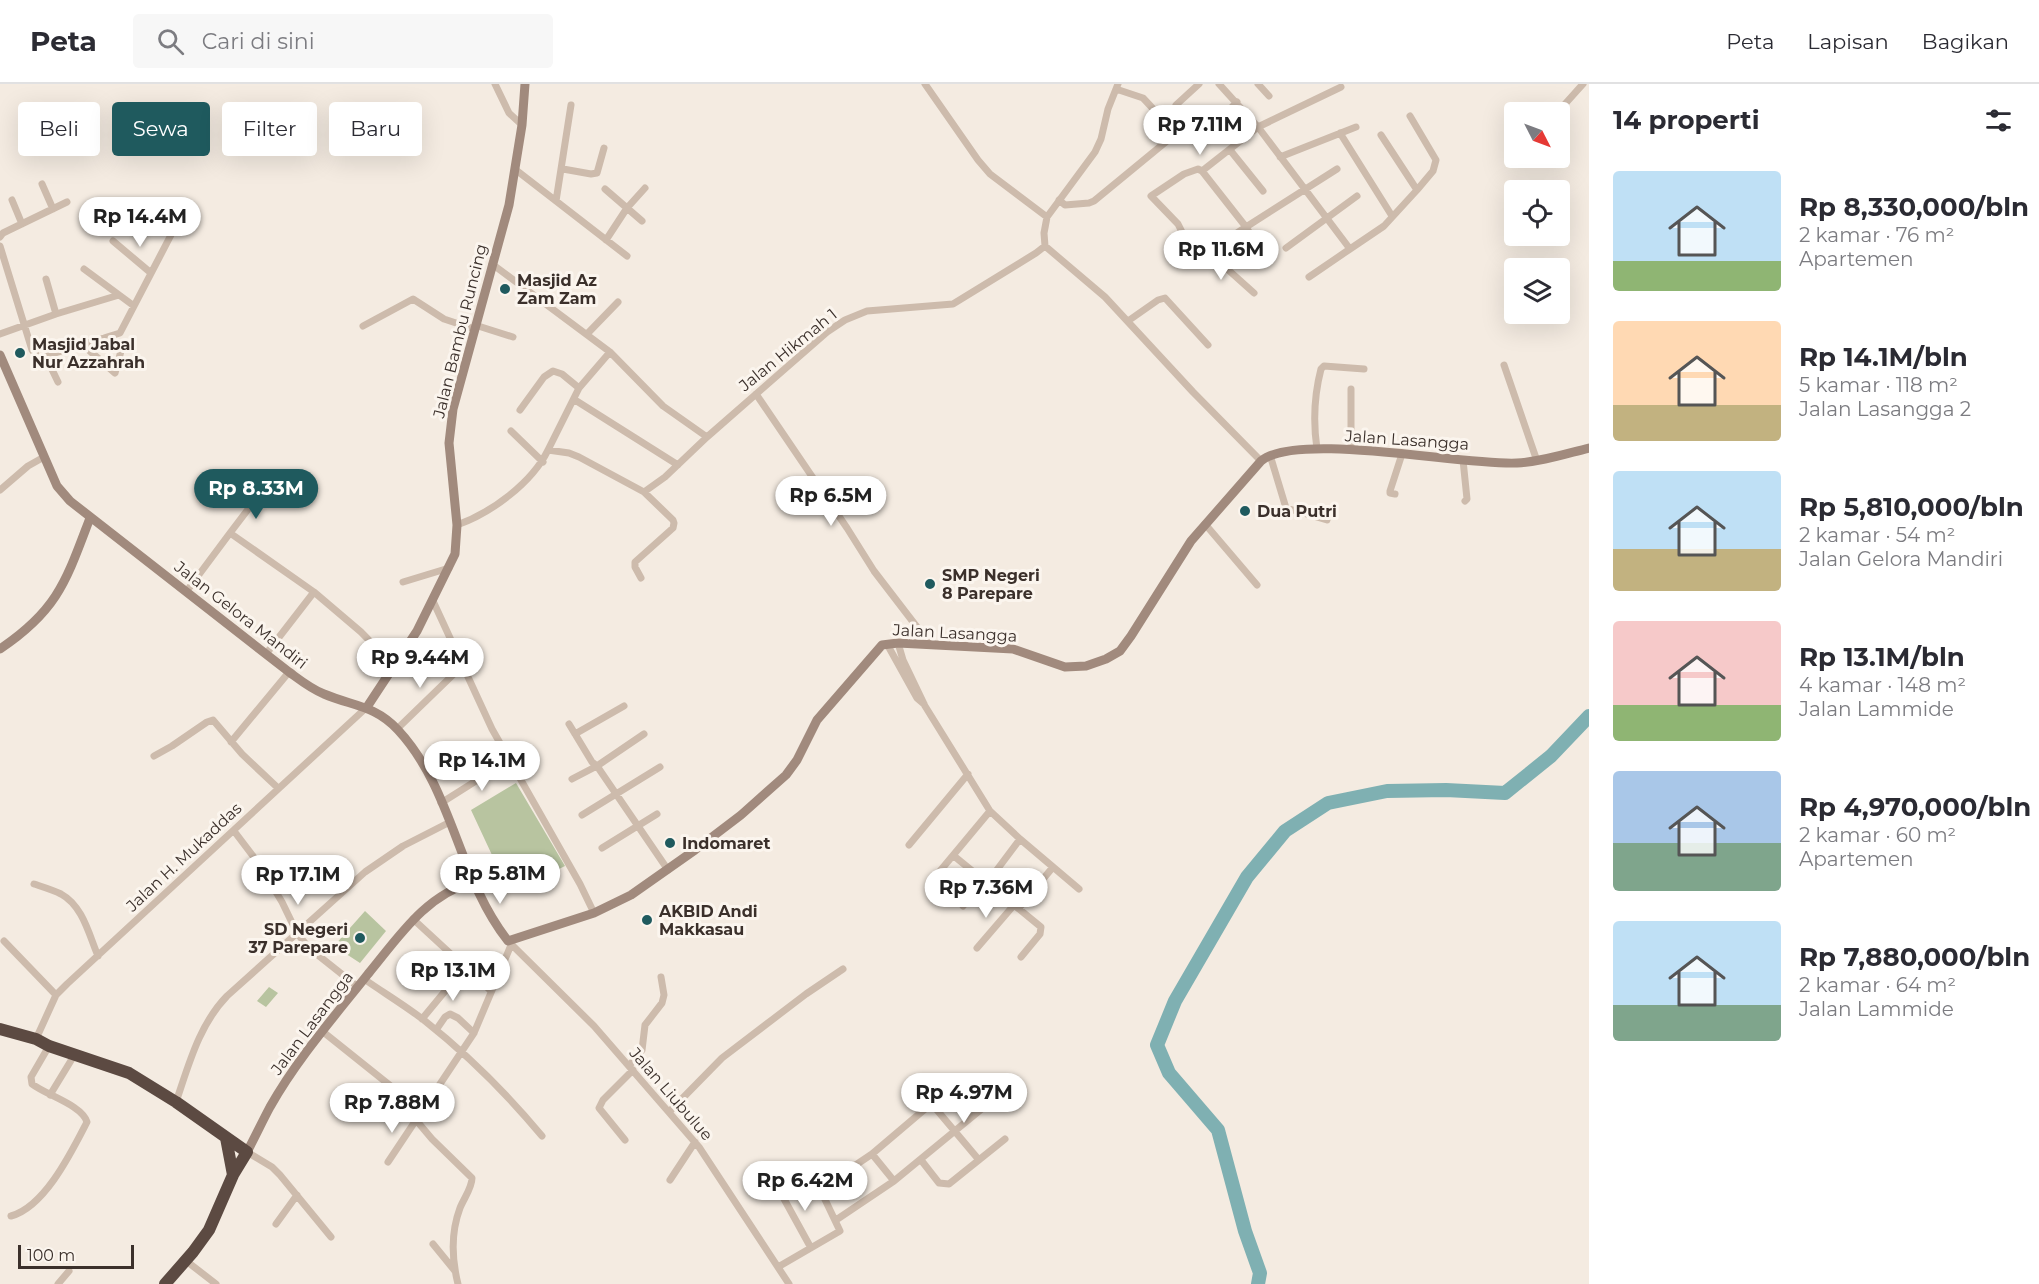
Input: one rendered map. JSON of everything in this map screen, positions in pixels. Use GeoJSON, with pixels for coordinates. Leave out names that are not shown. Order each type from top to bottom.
{"type":"FeatureCollection","features":[{"type":"Feature","properties":{"kind":"highway"},"geometry":{"type":"LineString","coordinates":[[0,1029],[36,1039],[49,1046],[129,1073],[176,1102],[247,1152],[232,1175],[209,1230],[165,1284]]}},
{"type":"Feature","properties":{"kind":"highway"},"geometry":{"type":"LineString","coordinates":[[226,1138],[232,1175]]}},
{"type":"Feature","properties":{"kind":"street"},"geometry":{"type":"LineString","coordinates":[[495,84],[508,113],[522,125]]}},
{"type":"Feature","properties":{"kind":"street","name":"Jalan Bambu Runcing"},"geometry":{"type":"LineString","coordinates":[[367,707],[395,667],[433,601],[455,554],[458,525],[449,442],[450,428],[474,327],[509,205],[522,125],[525,84]]}},
{"type":"Feature","properties":{"kind":"street"},"geometry":{"type":"LineString","coordinates":[[925,84],[990,174],[1047,217]]}},
{"type":"Feature","properties":{"kind":"street"},"geometry":{"type":"LineString","coordinates":[[1176,105],[1199,84]]}},
{"type":"Feature","properties":{"kind":"street"},"geometry":{"type":"LineString","coordinates":[[1219,84],[1258,127],[1350,249]]}},
{"type":"Feature","properties":{"kind":"street"},"geometry":{"type":"LineString","coordinates":[[1258,84],[1269,96]]}},
{"type":"Feature","properties":{"kind":"street"},"geometry":{"type":"LineString","coordinates":[[1567,102],[1583,84]]}},
{"type":"Feature","properties":{"kind":"street"},"geometry":{"type":"LineString","coordinates":[[1059,200],[1065,205],[1094,201],[1173,136],[1173,130],[1143,98],[1117,87],[1095,152],[1059,200],[1047,217],[1044,233],[1045,246],[1105,297],[1192,392],[1261,461]]}},
{"type":"Feature","properties":{"kind":"street"},"geometry":{"type":"LineString","coordinates":[[1202,171],[1258,127],[1341,87]]}},
{"type":"Feature","properties":{"kind":"street"},"geometry":{"type":"LineString","coordinates":[[1198,133],[1225,114],[1237,102]]}},
{"type":"Feature","properties":{"kind":"street"},"geometry":{"type":"LineString","coordinates":[[556,201],[572,105]]}},
{"type":"Feature","properties":{"kind":"street"},"geometry":{"type":"LineString","coordinates":[[1309,277],[1384,226],[1433,171],[1436,160],[1410,117]]}},
{"type":"Feature","properties":{"kind":"street"},"geometry":{"type":"LineString","coordinates":[[1280,157],[1356,127]]}},
{"type":"Feature","properties":{"kind":"street"},"geometry":{"type":"LineString","coordinates":[[1340,133],[1392,216]]}},
{"type":"Feature","properties":{"kind":"street"},"geometry":{"type":"LineString","coordinates":[[1381,135],[1417,190]]}},
{"type":"Feature","properties":{"kind":"street"},"geometry":{"type":"LineString","coordinates":[[562,169],[597,173],[604,148]]}},
{"type":"Feature","properties":{"kind":"street"},"geometry":{"type":"LineString","coordinates":[[1230,150],[1263,191]]}},
{"type":"Feature","properties":{"kind":"street"},"geometry":{"type":"LineString","coordinates":[[1206,250],[1220,236],[1231,237],[1337,169]]}},
{"type":"Feature","properties":{"kind":"street"},"geometry":{"type":"LineString","coordinates":[[516,170],[627,256]]}},
{"type":"Feature","properties":{"kind":"street"},"geometry":{"type":"LineString","coordinates":[[1254,293],[1206,250],[1201,250],[1151,196],[1190,170],[1202,171],[1246,227],[1265,257]]}},
{"type":"Feature","properties":{"kind":"street"},"geometry":{"type":"LineString","coordinates":[[42,184],[53,209]]}},
{"type":"Feature","properties":{"kind":"street"},"geometry":{"type":"LineString","coordinates":[[606,240],[627,208],[645,188]]}},
{"type":"Feature","properties":{"kind":"street"},"geometry":{"type":"LineString","coordinates":[[605,189],[642,221]]}},
{"type":"Feature","properties":{"kind":"street"},"geometry":{"type":"LineString","coordinates":[[1286,248],[1357,196]]}},
{"type":"Feature","properties":{"kind":"street"},"geometry":{"type":"LineString","coordinates":[[12,200],[21,224]]}},
{"type":"Feature","properties":{"kind":"street"},"geometry":{"type":"LineString","coordinates":[[0,237],[67,202]]}},
{"type":"Feature","properties":{"kind":"street"},"geometry":{"type":"LineString","coordinates":[[0,246],[34,354],[39,358],[120,333],[172,233]]}},
{"type":"Feature","properties":{"kind":"street"},"geometry":{"type":"LineString","coordinates":[[112,241],[151,273]]}},
{"type":"Feature","properties":{"kind":"street","name":"Jalan Hikmah 1"},"geometry":{"type":"LineString","coordinates":[[644,492],[678,465],[827,332],[845,320],[876,310],[953,304],[1045,246]]}},
{"type":"Feature","properties":{"kind":"street"},"geometry":{"type":"LineString","coordinates":[[492,264],[610,352],[663,406],[707,437]]}},
{"type":"Feature","properties":{"kind":"street"},"geometry":{"type":"LineString","coordinates":[[84,269],[134,306]]}},
{"type":"Feature","properties":{"kind":"street"},"geometry":{"type":"LineString","coordinates":[[46,279],[56,314]]}},
{"type":"Feature","properties":{"kind":"street"},"geometry":{"type":"LineString","coordinates":[[0,334],[24,324],[119,295]]}},
{"type":"Feature","properties":{"kind":"street"},"geometry":{"type":"LineString","coordinates":[[1128,321],[1158,300],[1165,298],[1208,345]]}},
{"type":"Feature","properties":{"kind":"street"},"geometry":{"type":"LineString","coordinates":[[363,326],[412,299],[444,319],[513,338]]}},
{"type":"Feature","properties":{"kind":"street"},"geometry":{"type":"LineString","coordinates":[[587,334],[618,302]]}},
{"type":"Feature","properties":{"kind":"street"},"geometry":{"type":"LineString","coordinates":[[82,345],[115,373],[121,352],[105,338]]}},
{"type":"Feature","properties":{"kind":"street"},"geometry":{"type":"LineString","coordinates":[[458,525],[485,513],[526,480],[543,462],[579,388],[610,352]]}},
{"type":"Feature","properties":{"kind":"street","name":"Jalan Gelora Mandiri"},"geometry":{"type":"LineString","coordinates":[[0,355],[62,494],[313,689],[327,696],[367,707],[397,729],[418,758],[450,822],[472,882],[489,914],[509,943]]}},
{"type":"Feature","properties":{"kind":"street"},"geometry":{"type":"LineString","coordinates":[[45,357],[58,382]]}},
{"type":"Feature","properties":{"kind":"street"},"geometry":{"type":"LineString","coordinates":[[1504,365],[1537,461]]}},
{"type":"Feature","properties":{"kind":"street"},"geometry":{"type":"LineString","coordinates":[[1317,449],[1314,405],[1321,369],[1324,366],[1364,369]]}},
{"type":"Feature","properties":{"kind":"street"},"geometry":{"type":"LineString","coordinates":[[520,410],[552,371],[562,374],[579,388]]}},
{"type":"Feature","properties":{"kind":"street"},"geometry":{"type":"LineString","coordinates":[[1351,389],[1351,450]]}},
{"type":"Feature","properties":{"kind":"street"},"geometry":{"type":"LineString","coordinates":[[756,394],[874,571],[930,644]]}},
{"type":"Feature","properties":{"kind":"street"},"geometry":{"type":"LineString","coordinates":[[575,400],[638,442],[678,465]]}},
{"type":"Feature","properties":{"kind":"street"},"geometry":{"type":"LineString","coordinates":[[511,431],[543,462]]}},
{"type":"Feature","properties":{"kind":"street","name":"Jalan Lasangga"},"geometry":{"type":"LineString","coordinates":[[509,943],[594,913],[631,894],[668,870],[741,815],[783,779],[791,769],[821,714],[878,648],[898,643],[1013,649],[1065,668],[1086,666],[1106,660],[1120,651],[1181,555],[1205,524],[1261,461],[1270,455],[1294,450],[1351,450],[1506,463],[1537,461],[1589,448]]}},
{"type":"Feature","properties":{"kind":"street"},"geometry":{"type":"LineString","coordinates":[[548,450],[579,457],[644,492],[673,520],[674,525],[635,562],[634,566],[641,578]]}},
{"type":"Feature","properties":{"kind":"street"},"geometry":{"type":"LineString","coordinates":[[1395,494],[1390,492],[1402,454]]}},
{"type":"Feature","properties":{"kind":"street"},"geometry":{"type":"LineString","coordinates":[[1270,455],[1287,509],[1327,520]]}},
{"type":"Feature","properties":{"kind":"street"},"geometry":{"type":"LineString","coordinates":[[0,490],[28,466],[44,457]]}},
{"type":"Feature","properties":{"kind":"street"},"geometry":{"type":"LineString","coordinates":[[1463,460],[1467,499],[1465,501]]}},
{"type":"Feature","properties":{"kind":"street"},"geometry":{"type":"LineString","coordinates":[[186,592],[262,491]]}},
{"type":"Feature","properties":{"kind":"street"},"geometry":{"type":"LineString","coordinates":[[0,649],[31,627],[49,608],[61,590],[90,518]]}},
{"type":"Feature","properties":{"kind":"street"},"geometry":{"type":"LineString","coordinates":[[1205,524],[1257,585]]}},
{"type":"Feature","properties":{"kind":"street"},"geometry":{"type":"LineString","coordinates":[[230,533],[314,592],[361,632],[395,667]]}},
{"type":"Feature","properties":{"kind":"street"},"geometry":{"type":"LineString","coordinates":[[403,582],[449,568]]}},
{"type":"Feature","properties":{"kind":"street"},"geometry":{"type":"LineString","coordinates":[[266,654],[314,592]]}},
{"type":"Feature","properties":{"kind":"street"},"geometry":{"type":"LineString","coordinates":[[433,601],[479,704],[594,913]]}},
{"type":"Feature","properties":{"kind":"street"},"geometry":{"type":"LineString","coordinates":[[898,643],[903,660],[926,706],[990,811],[1079,889]]}},
{"type":"Feature","properties":{"kind":"street"},"geometry":{"type":"LineString","coordinates":[[887,644],[917,698],[926,706]]}},
{"type":"Feature","properties":{"kind":"street"},"geometry":{"type":"LineString","coordinates":[[397,729],[462,666]]}},
{"type":"Feature","properties":{"kind":"street"},"geometry":{"type":"LineString","coordinates":[[231,742],[289,672]]}},
{"type":"Feature","properties":{"kind":"street"},"geometry":{"type":"LineString","coordinates":[[575,734],[624,706]]}},
{"type":"Feature","properties":{"kind":"street","name":"Jalan H. Mukaddas"},"geometry":{"type":"LineString","coordinates":[[36,1039],[56,995],[367,707]]}},
{"type":"Feature","properties":{"kind":"street"},"geometry":{"type":"LineString","coordinates":[[154,756],[211,720],[216,721],[231,742],[278,788]]}},
{"type":"Feature","properties":{"kind":"street"},"geometry":{"type":"LineString","coordinates":[[569,724],[592,762],[668,870]]}},
{"type":"Feature","properties":{"kind":"street"},"geometry":{"type":"LineString","coordinates":[[572,779],[597,766],[644,734]]}},
{"type":"Feature","properties":{"kind":"street"},"geometry":{"type":"LineString","coordinates":[[441,803],[509,760]]}},
{"type":"Feature","properties":{"kind":"street"},"geometry":{"type":"LineString","coordinates":[[582,815],[660,767]]}},
{"type":"Feature","properties":{"kind":"street"},"geometry":{"type":"LineString","coordinates":[[909,845],[968,774]]}},
{"type":"Feature","properties":{"kind":"street"},"geometry":{"type":"LineString","coordinates":[[934,877],[990,811]]}},
{"type":"Feature","properties":{"kind":"street"},"geometry":{"type":"LineString","coordinates":[[602,848],[657,814]]}},
{"type":"Feature","properties":{"kind":"street"},"geometry":{"type":"LineString","coordinates":[[176,1102],[202,1030],[215,1008],[242,981],[365,872],[413,841],[450,822]]}},
{"type":"Feature","properties":{"kind":"street"},"geometry":{"type":"LineString","coordinates":[[234,831],[259,864],[282,902],[297,933],[315,953],[423,1019],[463,1052],[503,1091],[542,1136]]}},
{"type":"Feature","properties":{"kind":"street"},"geometry":{"type":"LineString","coordinates":[[963,906],[1020,839]]}},
{"type":"Feature","properties":{"kind":"street"},"geometry":{"type":"LineString","coordinates":[[954,856],[1039,925],[1042,931],[1021,957]]}},
{"type":"Feature","properties":{"kind":"street"},"geometry":{"type":"LineString","coordinates":[[976,948],[1053,867]]}},
{"type":"Feature","properties":{"kind":"street","name":"Jalan Lasangga"},"geometry":{"type":"LineString","coordinates":[[247,1152],[271,1106],[322,1031],[413,919],[439,896],[460,885],[472,882]]}},
{"type":"Feature","properties":{"kind":"street"},"geometry":{"type":"LineString","coordinates":[[34,884],[62,894],[70,901],[83,920],[98,956]]}},
{"type":"Feature","properties":{"kind":"street"},"geometry":{"type":"LineString","coordinates":[[413,919],[491,991]]}},
{"type":"Feature","properties":{"kind":"street"},"geometry":{"type":"LineString","coordinates":[[4,941],[56,995]]}},
{"type":"Feature","properties":{"kind":"street"},"geometry":{"type":"LineString","coordinates":[[388,1162],[474,1033],[509,943]]}},
{"type":"Feature","properties":{"kind":"street","name":"Jalan Liubulue"},"geometry":{"type":"LineString","coordinates":[[509,943],[594,1026],[695,1142],[729,1190],[789,1284]]}},
{"type":"Feature","properties":{"kind":"street"},"geometry":{"type":"LineString","coordinates":[[423,1019],[465,967]]}},
{"type":"Feature","properties":{"kind":"street"},"geometry":{"type":"LineString","coordinates":[[670,1112],[722,1058],[796,1000],[843,969]]}},
{"type":"Feature","properties":{"kind":"street"},"geometry":{"type":"LineString","coordinates":[[625,1140],[599,1108],[603,1100],[631,1068],[642,1050],[645,1025],[659,1008],[663,999],[661,976]]}},
{"type":"Feature","properties":{"kind":"street"},"geometry":{"type":"LineString","coordinates":[[436,1030],[450,1014],[474,1033]]}},
{"type":"Feature","properties":{"kind":"street"},"geometry":{"type":"LineString","coordinates":[[322,1031],[422,1111]]}},
{"type":"Feature","properties":{"kind":"street"},"geometry":{"type":"LineString","coordinates":[[11,1216],[25,1211],[40,1197],[68,1159],[87,1122],[84,1115],[32,1084],[30,1080],[49,1046]]}},
{"type":"Feature","properties":{"kind":"street"},"geometry":{"type":"LineString","coordinates":[[50,1095],[75,1054]]}},
{"type":"Feature","properties":{"kind":"street"},"geometry":{"type":"LineString","coordinates":[[820,1189],[872,1154],[958,1081]]}},
{"type":"Feature","properties":{"kind":"street"},"geometry":{"type":"LineString","coordinates":[[836,1220],[894,1181],[1001,1093]]}},
{"type":"Feature","properties":{"kind":"street"},"geometry":{"type":"LineString","coordinates":[[932,1103],[979,1160]]}},
{"type":"Feature","properties":{"kind":"street"},"geometry":{"type":"LineString","coordinates":[[416,1120],[472,1178],[456,1221],[453,1245],[458,1284]]}},
{"type":"Feature","properties":{"kind":"street"},"geometry":{"type":"LineString","coordinates":[[921,1160],[939,1183],[948,1184],[1005,1139]]}},
{"type":"Feature","properties":{"kind":"street"},"geometry":{"type":"LineString","coordinates":[[670,1180],[695,1142]]}},
{"type":"Feature","properties":{"kind":"street"},"geometry":{"type":"LineString","coordinates":[[247,1152],[272,1167],[331,1237]]}},
{"type":"Feature","properties":{"kind":"street"},"geometry":{"type":"LineString","coordinates":[[872,1154],[894,1181]]}},
{"type":"Feature","properties":{"kind":"street"},"geometry":{"type":"LineString","coordinates":[[778,1267],[840,1231],[810,1168]]}},
{"type":"Feature","properties":{"kind":"street"},"geometry":{"type":"LineString","coordinates":[[778,1188],[811,1248]]}},
{"type":"Feature","properties":{"kind":"street"},"geometry":{"type":"LineString","coordinates":[[276,1224],[297,1195]]}},
{"type":"Feature","properties":{"kind":"street"},"geometry":{"type":"LineString","coordinates":[[433,1244],[455,1272]]}},
{"type":"Feature","properties":{"kind":"street"},"geometry":{"type":"LineString","coordinates":[[185,1260],[216,1284]]}},
{"type":"Feature","properties":{"kind":"street"},"geometry":{"type":"LineString","coordinates":[[58,1284],[69,1271]]}},
{"type":"Feature","properties":{"kind":"green space"},"geometry":{"type":"Polygon","coordinates":[[[516,783],[565,866],[517,890],[492,855],[471,810],[516,783]]]}},
{"type":"Feature","properties":{"kind":"green space"},"geometry":{"type":"Polygon","coordinates":[[[365,911],[386,931],[360,963],[334,946],[365,911]]]}},
{"type":"Feature","properties":{"kind":"green space"},"geometry":{"type":"Polygon","coordinates":[[[269,987],[278,993],[266,1007],[257,1001],[269,987]]]}},
{"type":"Feature","properties":{"kind":"waterway"},"geometry":{"type":"LineString","coordinates":[[1258,1284],[1260,1273],[1245,1231],[1218,1130],[1169,1073],[1157,1045],[1175,1001],[1247,877],[1285,831],[1328,803],[1387,791],[1446,790],[1505,793],[1551,756],[1589,716]]}},
{"type":"Feature","properties":{"kind":"place","name":"Masjid Az Zam Zam"},"geometry":{"type":"Point","coordinates":[505,289]}},
{"type":"Feature","properties":{"kind":"place","name":"Masjid Jabal Nur Azzahrah"},"geometry":{"type":"Point","coordinates":[20,353]}},
{"type":"Feature","properties":{"kind":"place","name":"Dua Putri"},"geometry":{"type":"Point","coordinates":[1245,511]}},
{"type":"Feature","properties":{"kind":"place","name":"SMP Negeri 8 Parepare"},"geometry":{"type":"Point","coordinates":[930,584]}},
{"type":"Feature","properties":{"kind":"place","name":"Indomaret"},"geometry":{"type":"Point","coordinates":[670,843]}},
{"type":"Feature","properties":{"kind":"place","name":"AKBID Andi Makkasau"},"geometry":{"type":"Point","coordinates":[647,920]}},
{"type":"Feature","properties":{"kind":"place","name":"SD Negeri 37 Parepare"},"geometry":{"type":"Point","coordinates":[360,938]}}]}
